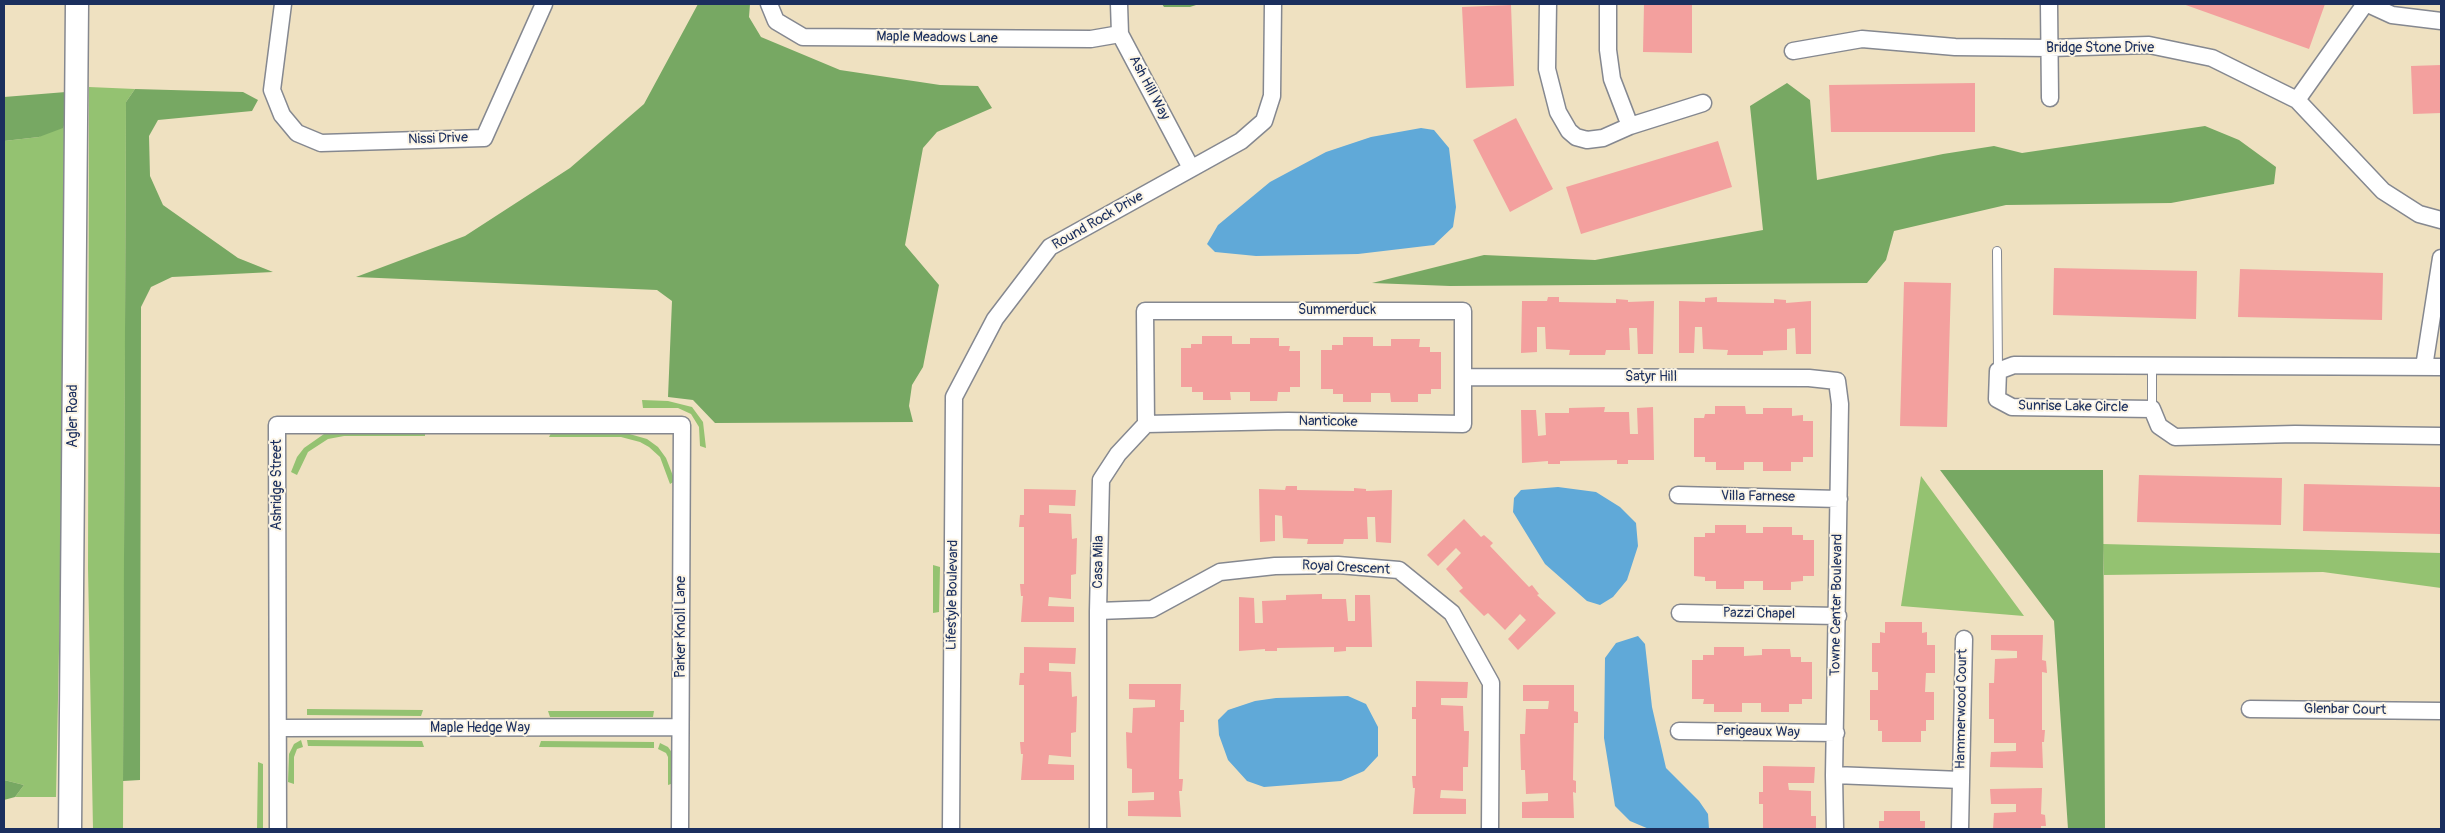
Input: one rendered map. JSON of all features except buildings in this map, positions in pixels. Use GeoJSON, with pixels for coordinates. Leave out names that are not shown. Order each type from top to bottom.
{"type":"FeatureCollection","features":[{"type":"Feature","properties":{"kind":"main road","name":"Agler Road"},"geometry":{"type":"LineString","coordinates":[[70,829],[77,4]]}},
{"type":"Feature","properties":{"kind":"street","name":"Nissi Drive"},"geometry":{"type":"LineString","coordinates":[[283,4],[272,90],[282,115],[297,133],[320,143],[484,138],[544,4]]}},
{"type":"Feature","properties":{"kind":"street","name":"Maple Meadows Lane"},"geometry":{"type":"LineString","coordinates":[[769,4],[776,22],[803,37],[1091,40],[1120,34]]}},
{"type":"Feature","properties":{"kind":"street","name":"Ash Hill Way"},"geometry":{"type":"LineString","coordinates":[[1120,4],[1120,34],[1191,168]]}},
{"type":"Feature","properties":{"kind":"street","name":"Round Rock Drive"},"geometry":{"type":"LineString","coordinates":[[972,365],[995,319],[1050,247],[1241,141],[1264,121],[1272,96],[1273,4]]}},
{"type":"Feature","properties":{"kind":"street"},"geometry":{"type":"LineString","coordinates":[[1548,4],[1548,69],[1558,112],[1569,131],[1576,137],[1587,140],[1603,138],[1630,126],[1703,103]]}},
{"type":"Feature","properties":{"kind":"street"},"geometry":{"type":"LineString","coordinates":[[1608,4],[1608,50],[1612,79],[1630,126]]}},
{"type":"Feature","properties":{"kind":"street"},"geometry":{"type":"LineString","coordinates":[[2049,4],[2050,98]]}},
{"type":"Feature","properties":{"kind":"street"},"geometry":{"type":"LineString","coordinates":[[2297,100],[2366,4],[2392,14],[2441,21]]}},
{"type":"Feature","properties":{"kind":"street","name":"Bridge Stone Drive"},"geometry":{"type":"LineString","coordinates":[[1793,51],[1862,39],[1955,47],[2050,48],[2149,45],[2212,58],[2297,100],[2383,191],[2419,214],[2441,220]]}},
{"type":"Feature","properties":{"kind":"street"},"geometry":{"type":"LineString","coordinates":[[2424,367],[2441,258]]}},
{"type":"Feature","properties":{"kind":"street","name":"Summerduck"},"geometry":{"type":"LineString","coordinates":[[1146,424],[1145,311],[1463,311],[1464,378]]}},
{"type":"Feature","properties":{"kind":"street"},"geometry":{"type":"LineString","coordinates":[[1998,372],[2014,365],[2152,364],[2441,367]]}},
{"type":"Feature","properties":{"kind":"street","name":"Lifestyle Boulevard"},"geometry":{"type":"LineString","coordinates":[[951,829],[954,396],[972,365]]}},
{"type":"Feature","properties":{"kind":"street","name":"Sunrise Lake Circle"},"geometry":{"type":"LineString","coordinates":[[1998,372],[1997,399],[2012,407],[2152,409]]}},
{"type":"Feature","properties":{"kind":"street","name":"Satyr Hill"},"geometry":{"type":"LineString","coordinates":[[1464,378],[1809,378],[1837,382]]}},
{"type":"Feature","properties":{"kind":"street","name":"Nanticoke"},"geometry":{"type":"LineString","coordinates":[[1146,424],[1288,422],[1463,424],[1464,378]]}},
{"type":"Feature","properties":{"kind":"street","name":"Towne Center Boulevard"},"geometry":{"type":"LineString","coordinates":[[1835,829],[1834,776],[1840,404],[1837,382]]}},
{"type":"Feature","properties":{"kind":"street"},"geometry":{"type":"LineString","coordinates":[[2152,409],[2159,426],[2174,437],[2295,434],[2441,436]]}},
{"type":"Feature","properties":{"kind":"street","name":"Casa Mila"},"geometry":{"type":"LineString","coordinates":[[1098,829],[1098,612],[1101,480],[1118,454],[1146,424]]}},
{"type":"Feature","properties":{"kind":"street","name":"Ashridge Street"},"geometry":{"type":"LineString","coordinates":[[278,829],[277,425],[682,425]]}},
{"type":"Feature","properties":{"kind":"street","name":"Parker Knoll Lane"},"geometry":{"type":"LineString","coordinates":[[680,829],[682,425]]}},
{"type":"Feature","properties":{"kind":"street","name":"Villa Farnese"},"geometry":{"type":"LineString","coordinates":[[1678,495],[1839,499]]}},
{"type":"Feature","properties":{"kind":"street","name":"Royal Crescent"},"geometry":{"type":"LineString","coordinates":[[1098,612],[1152,609],[1220,572],[1276,566],[1338,565],[1399,570],[1452,613],[1492,683],[1490,829]]}},
{"type":"Feature","properties":{"kind":"street","name":"Pazzi Chapel"},"geometry":{"type":"LineString","coordinates":[[1680,613],[1838,616]]}},
{"type":"Feature","properties":{"kind":"street","name":"Hammerwood Court"},"geometry":{"type":"LineString","coordinates":[[1960,829],[1964,639]]}},
{"type":"Feature","properties":{"kind":"street","name":"Glenbar Court"},"geometry":{"type":"LineString","coordinates":[[2250,709],[2441,711]]}},
{"type":"Feature","properties":{"kind":"street","name":"Maple Hedge Way"},"geometry":{"type":"LineString","coordinates":[[279,728],[680,727]]}},
{"type":"Feature","properties":{"kind":"street","name":"Perigeaux Way"},"geometry":{"type":"LineString","coordinates":[[1679,731],[1836,733]]}},
{"type":"Feature","properties":{"kind":"street","name":"Hammerwood Court"},"geometry":{"type":"LineString","coordinates":[[1834,776],[1961,780]]}},
{"type":"Feature","properties":{"kind":"lane"},"geometry":{"type":"LineString","coordinates":[[1997,251],[1998,372]]}},
{"type":"Feature","properties":{"kind":"lane"},"geometry":{"type":"LineString","coordinates":[[2152,364],[2152,409]]}},
{"type":"Feature","properties":{"kind":"green space"},"geometry":{"type":"Polygon","coordinates":[[[698,4],[750,4],[749,17],[761,37],[840,70],[940,85],[978,86],[992,108],[937,132],[923,148],[905,245],[939,285],[923,367],[912,385],[909,406],[913,422],[715,423],[693,400],[668,397],[672,301],[657,290],[356,277],[465,236],[570,168],[644,104],[698,4]]]}},
{"type":"Feature","properties":{"kind":"green space"},"geometry":{"type":"Polygon","coordinates":[[[1162,4],[1199,4],[1190,7],[1164,7],[1162,4]]]}},
{"type":"Feature","properties":{"kind":"green space"},"geometry":{"type":"Polygon","coordinates":[[[1787,83],[1810,100],[1817,180],[1943,154],[1994,146],[2022,153],[2205,126],[2239,140],[2276,167],[2274,184],[2171,203],[2006,205],[1894,231],[1886,260],[1867,283],[1450,286],[1372,283],[1484,255],[1595,260],[1763,230],[1750,106],[1787,83]]]}},
{"type":"Feature","properties":{"kind":"green space"},"geometry":{"type":"Polygon","coordinates":[[[89,87],[135,89],[126,102],[123,829],[93,829],[88,568],[89,87]]]}},
{"type":"Feature","properties":{"kind":"green space"},"geometry":{"type":"Polygon","coordinates":[[[135,89],[243,92],[258,100],[252,111],[158,120],[149,136],[150,176],[163,205],[238,258],[273,272],[172,277],[151,287],[141,307],[140,780],[123,781],[126,102],[135,89]]]}},
{"type":"Feature","properties":{"kind":"green space"},"geometry":{"type":"Polygon","coordinates":[[[66,92],[70,107],[63,128],[39,137],[4,141],[4,97],[66,92]]]}},
{"type":"Feature","properties":{"kind":"green space"},"geometry":{"type":"Polygon","coordinates":[[[70,107],[56,797],[15,797],[24,785],[4,780],[4,141],[39,137],[70,107]]]}},
{"type":"Feature","properties":{"kind":"green space"},"geometry":{"type":"Polygon","coordinates":[[[642,400],[668,401],[692,407],[703,422],[706,448],[700,446],[699,427],[691,414],[678,408],[643,408],[642,400]]]}},
{"type":"Feature","properties":{"kind":"green space"},"geometry":{"type":"Polygon","coordinates":[[[425,430],[425,436],[344,436],[328,439],[308,452],[297,475],[291,472],[297,457],[304,448],[324,434],[332,432],[425,430]]]}},
{"type":"Feature","properties":{"kind":"green space"},"geometry":{"type":"Polygon","coordinates":[[[552,431],[619,431],[647,439],[658,447],[666,458],[675,481],[670,484],[660,457],[640,442],[621,437],[549,437],[552,431]]]}},
{"type":"Feature","properties":{"kind":"green space"},"geometry":{"type":"Polygon","coordinates":[[[1940,470],[2103,470],[2105,829],[2068,829],[2054,621],[1940,470]]]}},
{"type":"Feature","properties":{"kind":"green space"},"geometry":{"type":"Polygon","coordinates":[[[1921,476],[2024,616],[1901,606],[1921,476]]]}},
{"type":"Feature","properties":{"kind":"green space"},"geometry":{"type":"Polygon","coordinates":[[[2103,544],[2441,553],[2441,588],[2323,572],[2104,575],[2103,544]]]}},
{"type":"Feature","properties":{"kind":"green space"},"geometry":{"type":"Polygon","coordinates":[[[933,565],[940,567],[939,612],[933,613],[933,565]]]}},
{"type":"Feature","properties":{"kind":"green space"},"geometry":{"type":"Polygon","coordinates":[[[307,709],[423,710],[421,716],[307,715],[307,709]]]}},
{"type":"Feature","properties":{"kind":"green space"},"geometry":{"type":"Polygon","coordinates":[[[548,711],[654,711],[653,717],[550,717],[548,711]]]}},
{"type":"Feature","properties":{"kind":"green space"},"geometry":{"type":"Polygon","coordinates":[[[301,740],[303,747],[297,749],[294,757],[294,784],[288,782],[289,754],[294,744],[301,740]]]}},
{"type":"Feature","properties":{"kind":"green space"},"geometry":{"type":"Polygon","coordinates":[[[307,740],[422,741],[424,747],[308,746],[307,740]]]}},
{"type":"Feature","properties":{"kind":"green space"},"geometry":{"type":"Polygon","coordinates":[[[541,741],[654,742],[654,748],[539,747],[541,741]]]}},
{"type":"Feature","properties":{"kind":"green space"},"geometry":{"type":"Polygon","coordinates":[[[660,743],[668,747],[673,754],[674,783],[668,785],[668,757],[666,753],[658,749],[660,743]]]}},
{"type":"Feature","properties":{"kind":"green space"},"geometry":{"type":"Polygon","coordinates":[[[258,762],[263,764],[263,829],[257,829],[258,762]]]}},
{"type":"Feature","properties":{"kind":"green space"},"geometry":{"type":"Polygon","coordinates":[[[4,780],[24,785],[15,797],[4,800],[4,780]]]}},
{"type":"Feature","properties":{"kind":"water"},"geometry":{"type":"Polygon","coordinates":[[[1421,128],[1434,130],[1449,148],[1456,207],[1453,227],[1434,245],[1358,254],[1256,256],[1215,252],[1207,244],[1218,225],[1270,182],[1326,152],[1371,137],[1421,128]]]}},
{"type":"Feature","properties":{"kind":"water"},"geometry":{"type":"Polygon","coordinates":[[[1558,487],[1596,492],[1620,507],[1636,523],[1638,546],[1627,580],[1613,597],[1600,605],[1587,601],[1545,564],[1513,512],[1514,498],[1521,490],[1558,487]]]}},
{"type":"Feature","properties":{"kind":"water"},"geometry":{"type":"Polygon","coordinates":[[[1638,636],[1645,644],[1652,707],[1666,768],[1699,801],[1708,814],[1709,829],[1649,829],[1630,821],[1615,806],[1604,738],[1605,658],[1616,643],[1638,636]]]}},
{"type":"Feature","properties":{"kind":"water"},"geometry":{"type":"Polygon","coordinates":[[[1348,696],[1366,704],[1378,727],[1378,756],[1364,771],[1341,781],[1264,787],[1247,781],[1228,760],[1219,735],[1218,720],[1228,710],[1255,701],[1276,698],[1348,696]]]}}]}
